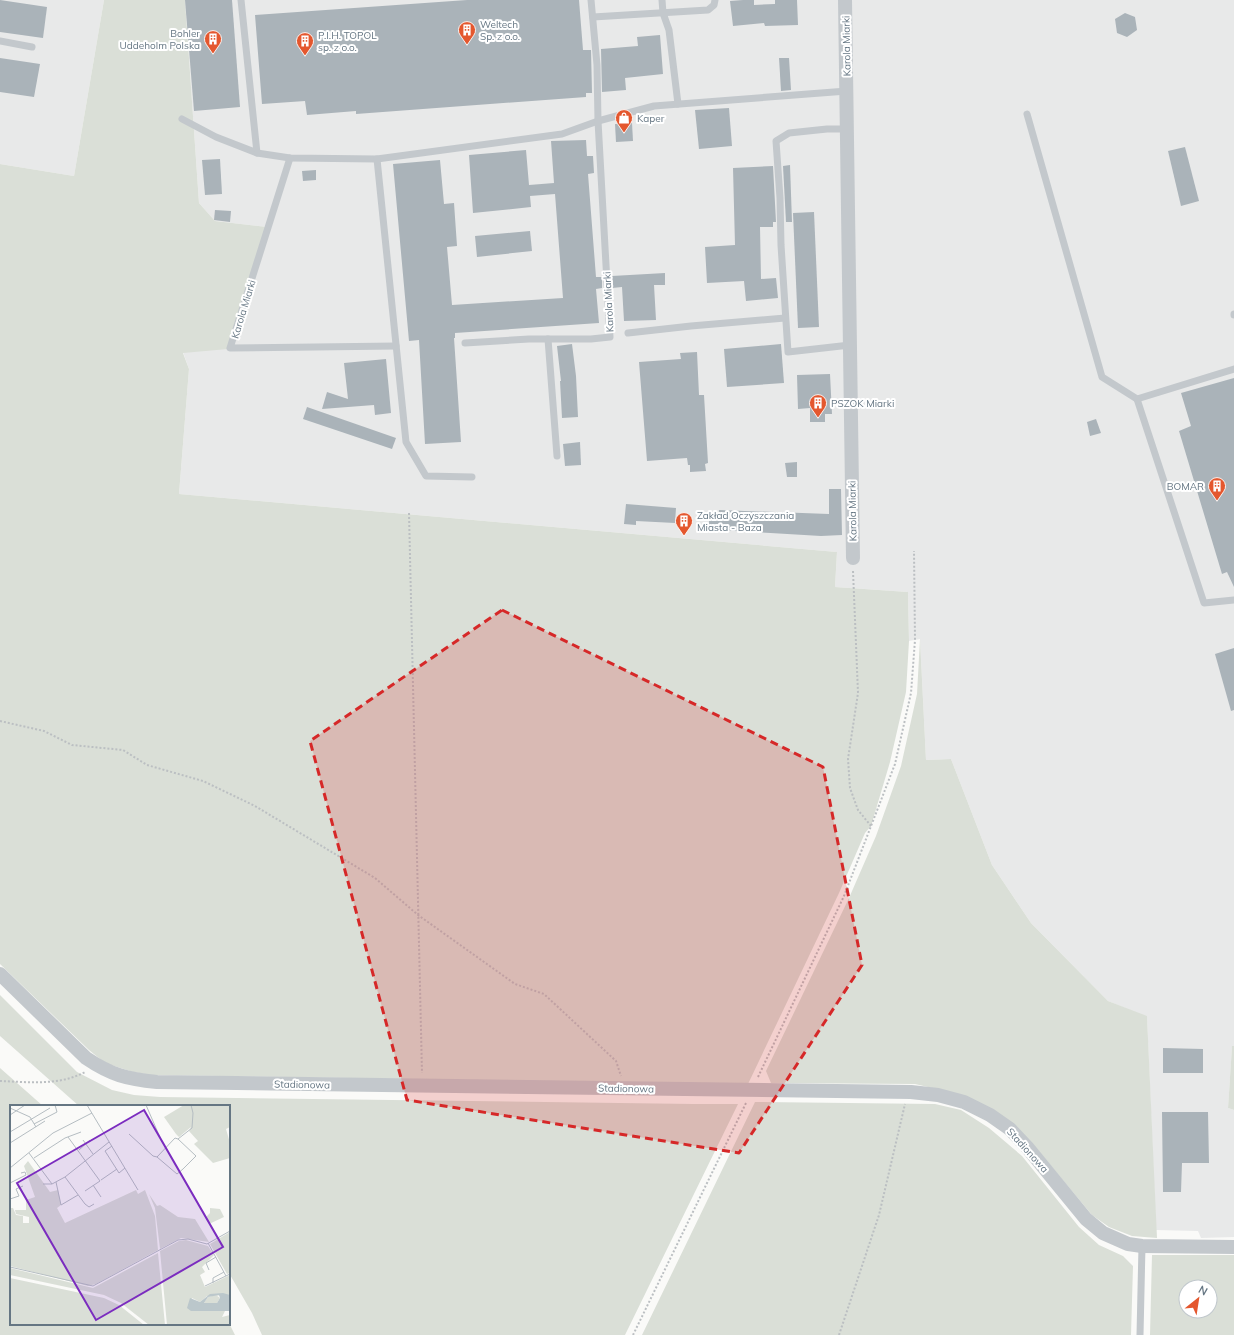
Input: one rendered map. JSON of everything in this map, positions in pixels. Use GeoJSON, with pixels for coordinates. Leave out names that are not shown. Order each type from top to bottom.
{"type":"FeatureCollection","features":[{"type":"Feature","properties":{"kind":"street","name":"Karola Miarki"},"geometry":{"type":"LineString","coordinates":[[845,0],[853,558]]}},
{"type":"Feature","properties":{"kind":"street","name":"Stadionowa"},"geometry":{"type":"LineString","coordinates":[[0,974],[86,1058],[119,1076],[135,1080],[158,1082],[752,1089],[911,1092],[938,1095],[964,1102],[990,1115],[1010,1129],[1027,1147],[1086,1219],[1103,1233],[1128,1244],[1142,1246],[1234,1247]]}},
{"type":"Feature","properties":{"kind":"lane"},"geometry":{"type":"LineString","coordinates":[[241,0],[257,153]]}},
{"type":"Feature","properties":{"kind":"lane","name":"Karola Miarki"},"geometry":{"type":"LineString","coordinates":[[465,343],[610,337],[598,122],[597,65],[591,0]]}},
{"type":"Feature","properties":{"kind":"lane"},"geometry":{"type":"LineString","coordinates":[[662,0],[663,12],[669,30],[678,104]]}},
{"type":"Feature","properties":{"kind":"lane"},"geometry":{"type":"LineString","coordinates":[[593,17],[708,10],[714,5],[715,0]]}},
{"type":"Feature","properties":{"kind":"lane"},"geometry":{"type":"LineString","coordinates":[[0,41],[32,48]]}},
{"type":"Feature","properties":{"kind":"lane"},"geometry":{"type":"LineString","coordinates":[[182,119],[216,136],[257,153],[290,158],[377,159],[562,134],[654,106],[847,91]]}},
{"type":"Feature","properties":{"kind":"lane"},"geometry":{"type":"LineString","coordinates":[[1027,114],[1102,377],[1137,399],[1204,603],[1234,600]]}},
{"type":"Feature","properties":{"kind":"lane"},"geometry":{"type":"LineString","coordinates":[[848,129],[827,129],[789,133],[776,141],[788,352],[850,345]]}},
{"type":"Feature","properties":{"kind":"lane","name":"Karola Miarki"},"geometry":{"type":"LineString","coordinates":[[290,158],[230,348],[396,346]]}},
{"type":"Feature","properties":{"kind":"lane"},"geometry":{"type":"LineString","coordinates":[[377,159],[406,442],[426,476],[472,477]]}},
{"type":"Feature","properties":{"kind":"lane","name":"Karola Miarki"},"geometry":{"type":"LineString","coordinates":[[628,333],[785,318]]}},
{"type":"Feature","properties":{"kind":"lane"},"geometry":{"type":"LineString","coordinates":[[548,339],[557,456]]}},
{"type":"Feature","properties":{"kind":"lane"},"geometry":{"type":"LineString","coordinates":[[1137,399],[1234,369]]}},
{"type":"Feature","properties":{"kind":"lane"},"geometry":{"type":"LineString","coordinates":[[1140,1335],[1142,1246]]}},
{"type":"Feature","properties":{"kind":"path"},"geometry":{"type":"LineString","coordinates":[[409,512],[422,1085]]}},
{"type":"Feature","properties":{"kind":"path"},"geometry":{"type":"LineString","coordinates":[[633,1335],[844,896],[896,764],[911,693],[914,640],[914,551]]}},
{"type":"Feature","properties":{"kind":"path"},"geometry":{"type":"LineString","coordinates":[[853,558],[858,693],[848,759],[850,788],[858,810],[871,826]]}},
{"type":"Feature","properties":{"kind":"path"},"geometry":{"type":"LineString","coordinates":[[0,721],[44,731],[72,745],[123,750],[147,765],[204,780],[255,806],[375,878],[418,915],[515,984],[544,994],[616,1061],[626,1088]]}},
{"type":"Feature","properties":{"kind":"path"},"geometry":{"type":"LineString","coordinates":[[0,1081],[50,1082],[76,1077],[88,1070]]}},
{"type":"Feature","properties":{"kind":"path"},"geometry":{"type":"LineString","coordinates":[[839,1335],[879,1215],[906,1101]]}},
{"type":"Feature","properties":{"kind":"highlighted area"},"geometry":{"type":"Polygon","coordinates":[[[502,610],[823,767],[862,965],[739,1153],[407,1100],[310,741],[502,610]]]}},
{"type":"Feature","properties":{"kind":"shaded area"},"geometry":{"type":"Polygon","coordinates":[[[0,0],[104,0],[74,176],[0,164],[0,0]]]}},
{"type":"Feature","properties":{"kind":"shaded area"},"geometry":{"type":"Polygon","coordinates":[[[104,0],[185,0],[199,203],[215,221],[267,227],[228,349],[183,353],[189,369],[179,494],[837,552],[835,587],[908,592],[909,641],[906,692],[890,762],[871,826],[865,833],[839,893],[748,1084],[151,1075],[133,1072],[105,1063],[89,1050],[0,964],[0,164],[74,176],[104,0]]]}},
{"type":"Feature","properties":{"kind":"shaded area"},"geometry":{"type":"Polygon","coordinates":[[[185,0],[1234,0],[1234,1046],[1232,1047],[1228,1108],[1234,1110],[1234,1237],[1201,1238],[1198,1231],[1156,1230],[1147,1017],[1108,1001],[1031,923],[992,865],[951,759],[926,760],[920,639],[909,641],[908,592],[835,587],[837,552],[179,494],[189,369],[183,352],[267,227],[215,221],[199,203],[185,0]]]}},
{"type":"Feature","properties":{"kind":"shaded area"},"geometry":{"type":"Polygon","coordinates":[[[920,639],[926,760],[951,759],[992,865],[1031,923],[1108,1001],[1147,1016],[1157,1238],[1132,1236],[1109,1227],[1092,1215],[1032,1143],[941,1090],[915,1084],[771,1083],[766,1071],[849,898],[876,836],[901,766],[917,694],[920,639]]]}},
{"type":"Feature","properties":{"kind":"shaded area"},"geometry":{"type":"Polygon","coordinates":[[[0,995],[77,1072],[112,1090],[134,1095],[160,1097],[738,1104],[625,1335],[262,1335],[252,1313],[230,1275],[230,1105],[78,1105],[0,1036],[0,995]]]}},
{"type":"Feature","properties":{"kind":"shaded area"},"geometry":{"type":"Polygon","coordinates":[[[1232,1046],[1234,1046],[1234,1110],[1228,1108],[1232,1046]]]}},
{"type":"Feature","properties":{"kind":"shaded area"},"geometry":{"type":"Polygon","coordinates":[[[0,1068],[42,1105],[10,1105],[10,1325],[230,1325],[235,1335],[0,1335],[0,1068]]]}},
{"type":"Feature","properties":{"kind":"shaded area"},"geometry":{"type":"Polygon","coordinates":[[[755,1102],[935,1104],[961,1110],[989,1128],[1022,1156],[1079,1227],[1099,1245],[1123,1256],[1133,1266],[1131,1335],[642,1335],[755,1102]]]}},
{"type":"Feature","properties":{"kind":"shaded area"},"geometry":{"type":"Polygon","coordinates":[[[1152,1255],[1234,1255],[1234,1335],[1150,1335],[1152,1255]]]}},
{"type":"Feature","properties":{"kind":"building"},"geometry":{"type":"Polygon","coordinates":[[[0,0],[47,7],[43,38],[0,32],[0,0]]]}},
{"type":"Feature","properties":{"kind":"building","name":"Bohler Uddeholm Polska"},"geometry":{"type":"Polygon","coordinates":[[[185,0],[232,0],[240,107],[194,111],[185,0]]]}},
{"type":"Feature","properties":{"kind":"building","name":"Weltech Sp. z o.o."},"geometry":{"type":"Polygon","coordinates":[[[467,0],[579,0],[583,50],[591,50],[592,93],[586,93],[586,97],[356,114],[356,111],[307,115],[305,101],[262,104],[255,15],[467,0]]]}},
{"type":"Feature","properties":{"kind":"building"},"geometry":{"type":"Polygon","coordinates":[[[754,0],[754,5],[775,4],[775,0],[797,0],[798,25],[765,26],[764,23],[733,26],[730,1],[754,0]]]}},
{"type":"Feature","properties":{"kind":"building"},"geometry":{"type":"Polygon","coordinates":[[[1125,13],[1135,17],[1137,30],[1127,37],[1117,33],[1115,19],[1125,13]]]}},
{"type":"Feature","properties":{"kind":"building"},"geometry":{"type":"Polygon","coordinates":[[[660,35],[663,74],[625,78],[626,90],[602,92],[601,49],[638,46],[637,37],[660,35]]]}},
{"type":"Feature","properties":{"kind":"building"},"geometry":{"type":"Polygon","coordinates":[[[0,58],[40,64],[34,97],[0,92],[0,58]]]}},
{"type":"Feature","properties":{"kind":"building"},"geometry":{"type":"Polygon","coordinates":[[[779,58],[789,58],[791,90],[781,91],[779,58]]]}},
{"type":"Feature","properties":{"kind":"building"},"geometry":{"type":"Polygon","coordinates":[[[729,108],[732,146],[699,149],[695,110],[729,108]]]}},
{"type":"Feature","properties":{"kind":"building","name":"Kaper"},"geometry":{"type":"Polygon","coordinates":[[[632,123],[633,141],[616,142],[615,124],[632,123]]]}},
{"type":"Feature","properties":{"kind":"building"},"geometry":{"type":"Polygon","coordinates":[[[586,140],[587,156],[593,156],[594,173],[588,174],[596,277],[602,277],[602,288],[596,289],[599,323],[455,333],[454,338],[461,442],[425,444],[419,340],[409,341],[393,164],[440,160],[444,204],[454,203],[457,246],[447,247],[452,305],[563,298],[555,194],[530,196],[531,207],[473,213],[469,155],[526,150],[529,185],[554,183],[551,141],[586,140]]]}},
{"type":"Feature","properties":{"kind":"building"},"geometry":{"type":"Polygon","coordinates":[[[1185,147],[1199,201],[1181,206],[1168,151],[1185,147]]]}},
{"type":"Feature","properties":{"kind":"building"},"geometry":{"type":"Polygon","coordinates":[[[220,159],[222,194],[205,195],[202,160],[220,159]]]}},
{"type":"Feature","properties":{"kind":"building"},"geometry":{"type":"Polygon","coordinates":[[[790,165],[792,222],[786,222],[783,166],[790,165]]]}},
{"type":"Feature","properties":{"kind":"building"},"geometry":{"type":"Polygon","coordinates":[[[773,166],[776,222],[773,222],[773,227],[760,227],[761,279],[776,278],[778,298],[746,301],[744,281],[707,283],[705,247],[735,245],[733,168],[773,166]]]}},
{"type":"Feature","properties":{"kind":"building"},"geometry":{"type":"Polygon","coordinates":[[[316,170],[316,180],[303,181],[302,171],[316,170]]]}},
{"type":"Feature","properties":{"kind":"building"},"geometry":{"type":"Polygon","coordinates":[[[215,210],[231,211],[230,222],[214,220],[215,210]]]}},
{"type":"Feature","properties":{"kind":"building"},"geometry":{"type":"Polygon","coordinates":[[[814,212],[819,327],[798,328],[793,213],[814,212]]]}},
{"type":"Feature","properties":{"kind":"building"},"geometry":{"type":"Polygon","coordinates":[[[530,231],[532,251],[477,257],[475,236],[530,231]]]}},
{"type":"Feature","properties":{"kind":"building"},"geometry":{"type":"Polygon","coordinates":[[[665,273],[665,285],[654,285],[656,320],[624,321],[622,287],[612,288],[612,276],[665,273]]]}},
{"type":"Feature","properties":{"kind":"building"},"geometry":{"type":"Polygon","coordinates":[[[572,344],[576,376],[578,417],[562,418],[561,381],[557,346],[572,344]]]}},
{"type":"Feature","properties":{"kind":"building"},"geometry":{"type":"Polygon","coordinates":[[[781,344],[784,383],[727,387],[724,349],[781,344]]]}},
{"type":"Feature","properties":{"kind":"building"},"geometry":{"type":"Polygon","coordinates":[[[697,352],[699,395],[704,395],[708,463],[705,464],[706,471],[690,472],[690,465],[688,465],[687,458],[647,461],[639,362],[681,359],[680,353],[697,352]]]}},
{"type":"Feature","properties":{"kind":"building"},"geometry":{"type":"Polygon","coordinates":[[[386,359],[391,413],[375,415],[374,405],[322,409],[327,392],[348,399],[344,363],[386,359]]]}},
{"type":"Feature","properties":{"kind":"building"},"geometry":{"type":"Polygon","coordinates":[[[830,374],[832,414],[825,414],[825,422],[810,422],[810,408],[798,409],[797,375],[830,374]]]}},
{"type":"Feature","properties":{"kind":"building","name":"BOMAR"},"geometry":{"type":"Polygon","coordinates":[[[1234,378],[1234,587],[1227,572],[1222,574],[1179,431],[1191,426],[1181,393],[1234,378]]]}},
{"type":"Feature","properties":{"kind":"building"},"geometry":{"type":"Polygon","coordinates":[[[307,407],[396,438],[392,449],[303,419],[307,407]]]}},
{"type":"Feature","properties":{"kind":"building"},"geometry":{"type":"Polygon","coordinates":[[[1096,419],[1101,433],[1090,436],[1087,422],[1096,419]]]}},
{"type":"Feature","properties":{"kind":"building"},"geometry":{"type":"Polygon","coordinates":[[[580,442],[581,465],[565,466],[563,444],[580,442]]]}},
{"type":"Feature","properties":{"kind":"building"},"geometry":{"type":"Polygon","coordinates":[[[797,462],[797,477],[787,477],[785,463],[797,462]]]}},
{"type":"Feature","properties":{"kind":"building"},"geometry":{"type":"Polygon","coordinates":[[[829,489],[841,489],[842,535],[821,536],[718,530],[718,526],[709,525],[709,516],[719,517],[719,510],[829,514],[829,489]]]}},
{"type":"Feature","properties":{"kind":"building"},"geometry":{"type":"Polygon","coordinates":[[[626,504],[676,508],[675,523],[636,521],[636,525],[624,524],[626,504]]]}},
{"type":"Feature","properties":{"kind":"building"},"geometry":{"type":"Polygon","coordinates":[[[1234,648],[1234,710],[1231,711],[1215,654],[1234,648]]]}},
{"type":"Feature","properties":{"kind":"building"},"geometry":{"type":"Polygon","coordinates":[[[1163,1048],[1203,1049],[1203,1073],[1163,1073],[1163,1048]]]}},
{"type":"Feature","properties":{"kind":"building"},"geometry":{"type":"Polygon","coordinates":[[[1162,1112],[1208,1112],[1209,1163],[1182,1163],[1181,1192],[1163,1192],[1162,1112]]]}},
{"type":"Feature","properties":{"kind":"place","name":"Weltech Sp. z o.o."},"geometry":{"type":"Point","coordinates":[467,45]}},
{"type":"Feature","properties":{"kind":"place","name":"Bohler Uddeholm Polska"},"geometry":{"type":"Point","coordinates":[213,54]}},
{"type":"Feature","properties":{"kind":"place","name":"P.I.H. TOPOL sp. z o.o."},"geometry":{"type":"Point","coordinates":[305,56]}},
{"type":"Feature","properties":{"kind":"place","name":"Kaper"},"geometry":{"type":"Point","coordinates":[624,133]}},
{"type":"Feature","properties":{"kind":"place","name":"PSZOK Miarki"},"geometry":{"type":"Point","coordinates":[818,418]}},
{"type":"Feature","properties":{"kind":"place","name":"BOMAR"},"geometry":{"type":"Point","coordinates":[1217,501]}},
{"type":"Feature","properties":{"kind":"place","name":"Zakład Oczyszczania Miasta - Baza"},"geometry":{"type":"Point","coordinates":[684,536]}}]}
